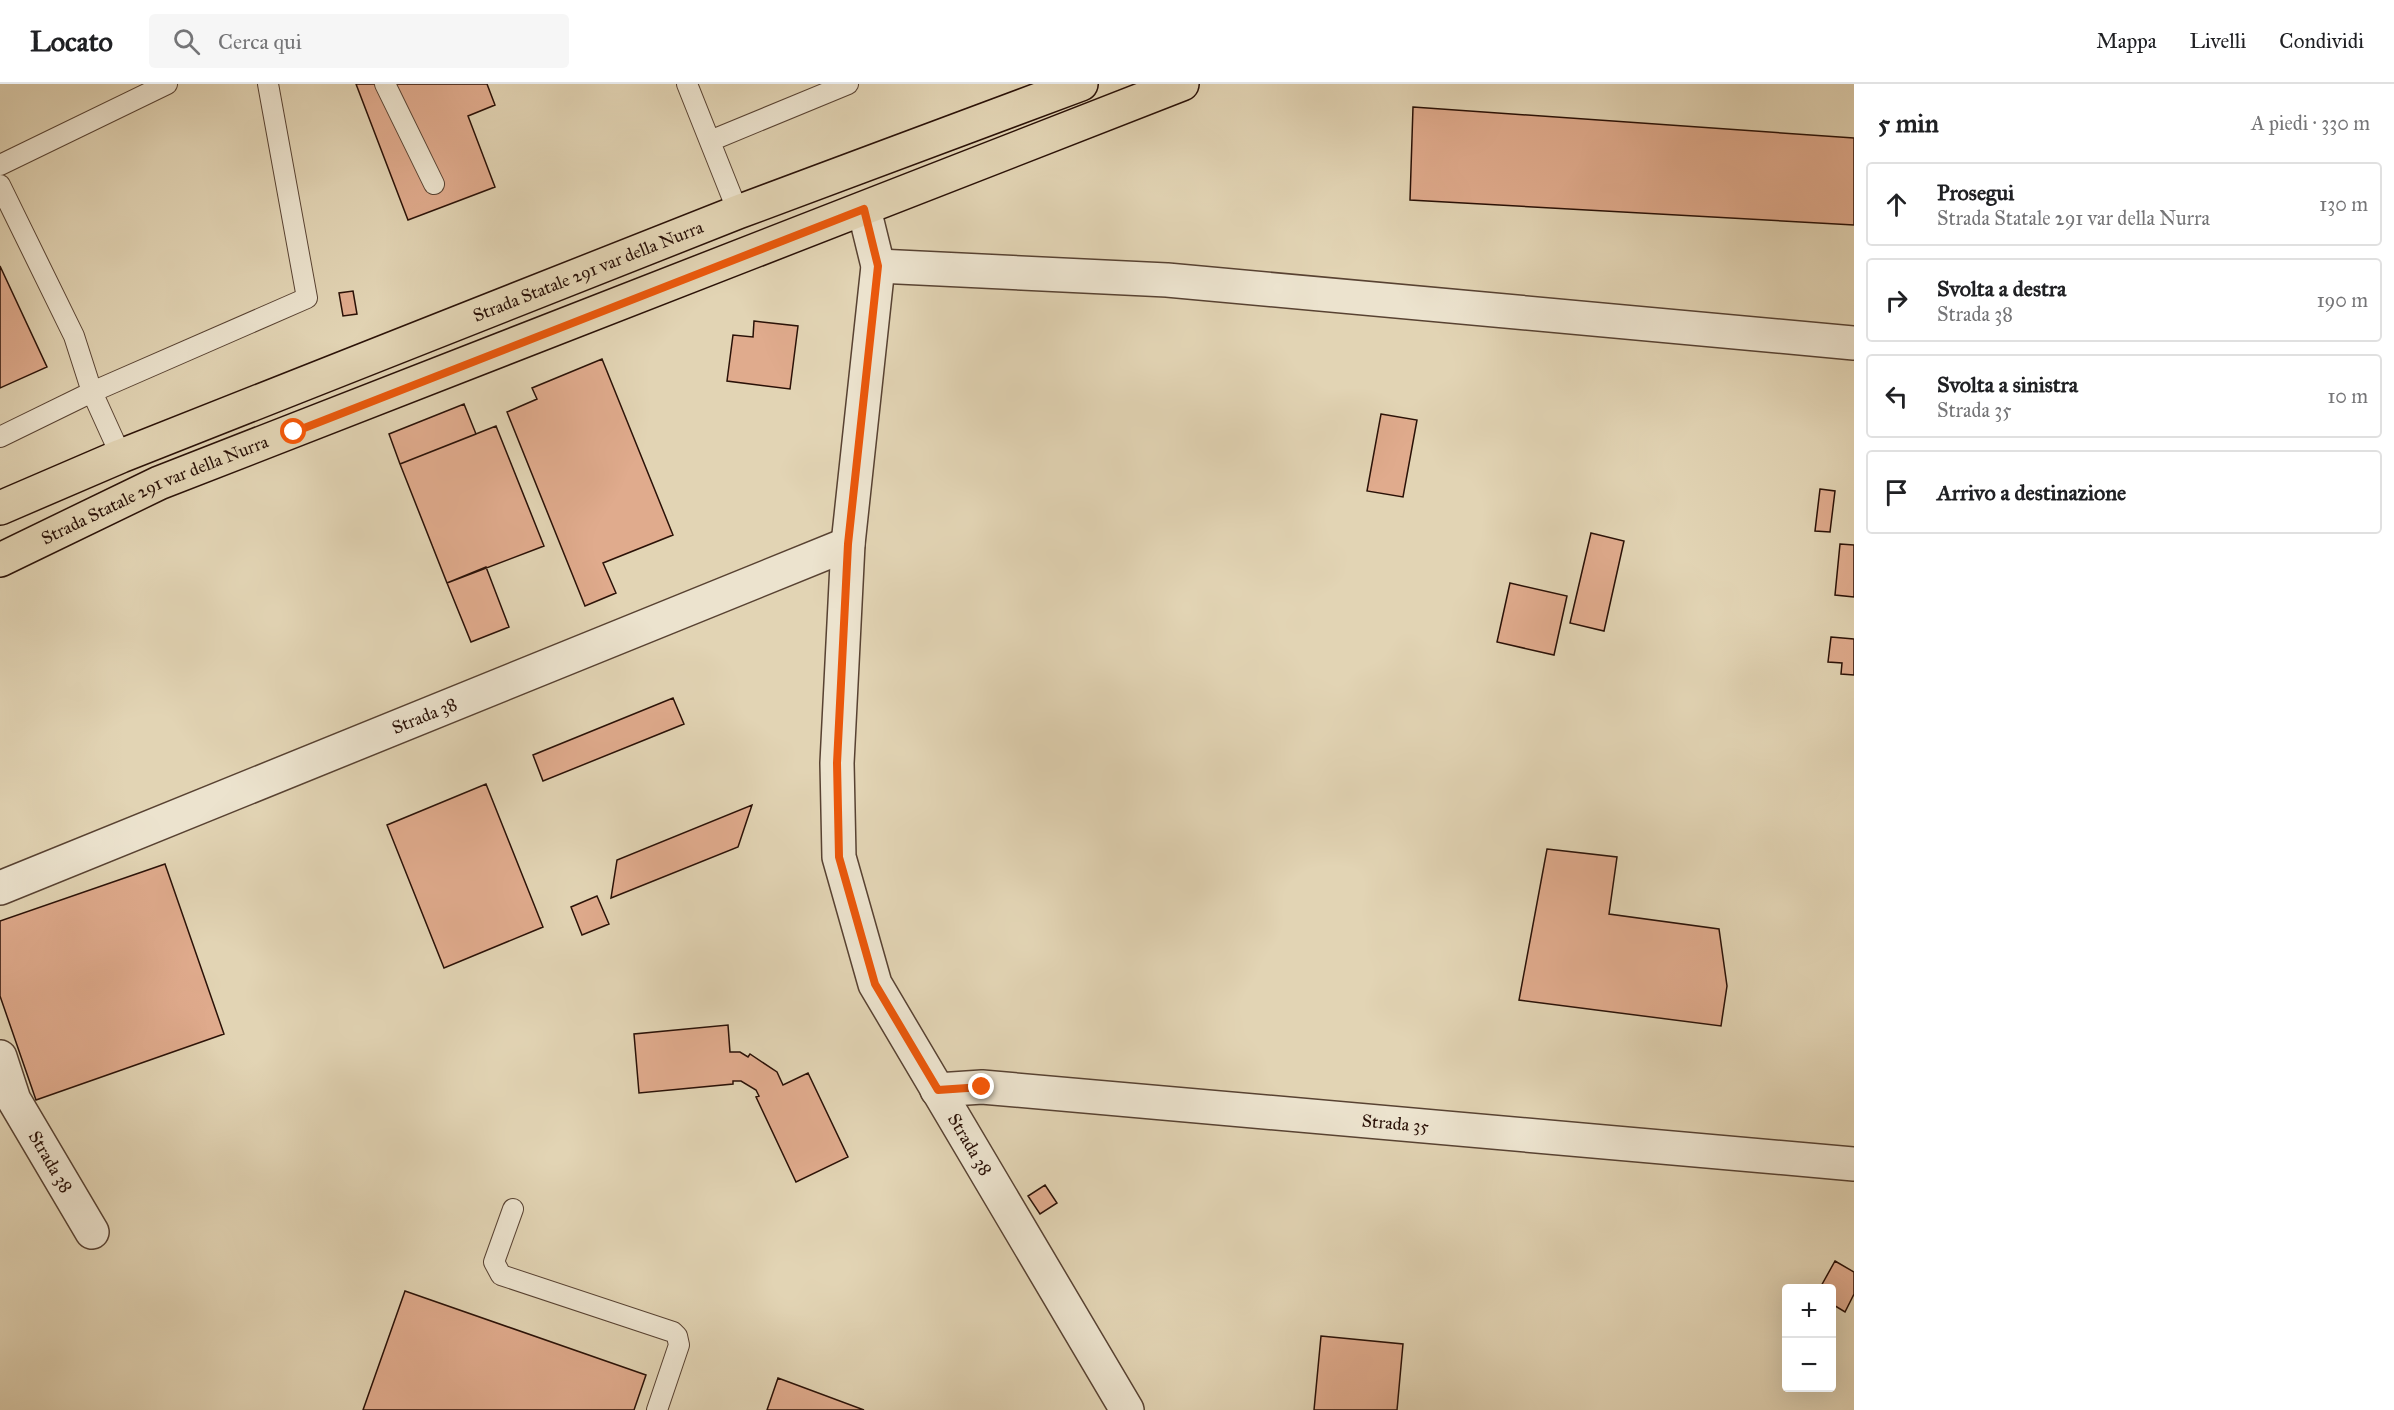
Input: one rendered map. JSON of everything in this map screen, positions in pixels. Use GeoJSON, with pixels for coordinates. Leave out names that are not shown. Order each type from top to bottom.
{"type":"FeatureCollection","features":[{"type":"Feature","properties":{"kind":"main road","name":"Strada Statale 291 var della Nurra"},"geometry":{"type":"LineString","coordinates":[[0,508],[121,456],[738,212],[1081,84]]}},
{"type":"Feature","properties":{"kind":"main road","name":"Strada Statale 291 var della Nurra"},"geometry":{"type":"LineString","coordinates":[[0,560],[159,483],[1182,84]]}},
{"type":"Feature","properties":{"kind":"street","name":"Strada 38"},"geometry":{"type":"LineString","coordinates":[[864,209],[878,266],[848,544],[837,763],[839,857],[875,984],[1127,1410]]}},
{"type":"Feature","properties":{"kind":"street"},"geometry":{"type":"LineString","coordinates":[[878,266],[1167,280],[1854,343]]}},
{"type":"Feature","properties":{"kind":"street","name":"Strada 38"},"geometry":{"type":"LineString","coordinates":[[0,888],[848,544]]}},
{"type":"Feature","properties":{"kind":"street","name":"Strada 38"},"geometry":{"type":"LineString","coordinates":[[0,1057],[14,1101],[92,1232]]}},
{"type":"Feature","properties":{"kind":"street","name":"Strada 35"},"geometry":{"type":"LineString","coordinates":[[938,1090],[982,1087],[1854,1164]]}},
{"type":"Feature","properties":{"kind":"lane"},"geometry":{"type":"LineString","coordinates":[[0,165],[166,84]]}},
{"type":"Feature","properties":{"kind":"lane"},"geometry":{"type":"LineString","coordinates":[[0,437],[92,392],[307,298],[268,84]]}},
{"type":"Feature","properties":{"kind":"lane"},"geometry":{"type":"LineString","coordinates":[[385,84],[434,184]]}},
{"type":"Feature","properties":{"kind":"lane"},"geometry":{"type":"LineString","coordinates":[[687,84],[738,212]]}},
{"type":"Feature","properties":{"kind":"lane"},"geometry":{"type":"LineString","coordinates":[[710,141],[848,84]]}},
{"type":"Feature","properties":{"kind":"lane"},"geometry":{"type":"LineString","coordinates":[[0,185],[74,336],[92,392],[121,456]]}},
{"type":"Feature","properties":{"kind":"lane"},"geometry":{"type":"LineString","coordinates":[[513,1209],[494,1262],[501,1275],[673,1332],[677,1336],[679,1344],[657,1410]]}},
{"type":"Feature","properties":{"kind":"building"},"geometry":{"type":"Polygon","coordinates":[[[356,84],[487,84],[495,105],[468,116],[495,187],[408,220],[356,84]]]}},
{"type":"Feature","properties":{"kind":"building"},"geometry":{"type":"Polygon","coordinates":[[[1413,107],[1854,138],[1854,225],[1410,200],[1413,107]]]}},
{"type":"Feature","properties":{"kind":"building"},"geometry":{"type":"Polygon","coordinates":[[[0,266],[47,367],[0,388],[0,266]]]}},
{"type":"Feature","properties":{"kind":"building"},"geometry":{"type":"Polygon","coordinates":[[[353,291],[357,314],[343,316],[339,293],[353,291]]]}},
{"type":"Feature","properties":{"kind":"building"},"geometry":{"type":"Polygon","coordinates":[[[754,321],[798,326],[790,389],[727,381],[733,335],[753,337],[754,321]]]}},
{"type":"Feature","properties":{"kind":"building"},"geometry":{"type":"Polygon","coordinates":[[[602,359],[673,535],[603,563],[616,593],[585,606],[507,412],[537,399],[532,388],[602,359]]]}},
{"type":"Feature","properties":{"kind":"building"},"geometry":{"type":"Polygon","coordinates":[[[464,404],[476,434],[400,464],[389,434],[464,404]]]}},
{"type":"Feature","properties":{"kind":"building"},"geometry":{"type":"Polygon","coordinates":[[[1381,414],[1417,420],[1403,497],[1367,491],[1381,414]]]}},
{"type":"Feature","properties":{"kind":"building"},"geometry":{"type":"Polygon","coordinates":[[[496,426],[544,546],[447,583],[400,464],[496,426]]]}},
{"type":"Feature","properties":{"kind":"building"},"geometry":{"type":"Polygon","coordinates":[[[1820,489],[1835,491],[1830,532],[1815,531],[1820,489]]]}},
{"type":"Feature","properties":{"kind":"building"},"geometry":{"type":"Polygon","coordinates":[[[1591,533],[1624,541],[1604,631],[1570,623],[1591,533]]]}},
{"type":"Feature","properties":{"kind":"building"},"geometry":{"type":"Polygon","coordinates":[[[1840,544],[1854,545],[1854,597],[1835,595],[1840,544]]]}},
{"type":"Feature","properties":{"kind":"building"},"geometry":{"type":"Polygon","coordinates":[[[486,567],[509,627],[471,642],[447,583],[486,567]]]}},
{"type":"Feature","properties":{"kind":"building"},"geometry":{"type":"Polygon","coordinates":[[[1510,583],[1567,596],[1554,655],[1497,642],[1510,583]]]}},
{"type":"Feature","properties":{"kind":"building"},"geometry":{"type":"Polygon","coordinates":[[[1831,637],[1854,639],[1854,675],[1841,674],[1842,663],[1828,662],[1831,637]]]}},
{"type":"Feature","properties":{"kind":"building"},"geometry":{"type":"Polygon","coordinates":[[[673,698],[684,724],[543,781],[533,755],[673,698]]]}},
{"type":"Feature","properties":{"kind":"building"},"geometry":{"type":"Polygon","coordinates":[[[486,784],[543,927],[444,968],[387,825],[486,784]]]}},
{"type":"Feature","properties":{"kind":"building"},"geometry":{"type":"Polygon","coordinates":[[[752,805],[738,847],[611,898],[617,860],[752,805]]]}},
{"type":"Feature","properties":{"kind":"building"},"geometry":{"type":"Polygon","coordinates":[[[1547,849],[1617,857],[1609,914],[1719,929],[1727,986],[1721,1026],[1519,1000],[1547,849]]]}},
{"type":"Feature","properties":{"kind":"building"},"geometry":{"type":"Polygon","coordinates":[[[165,864],[224,1034],[36,1100],[0,996],[0,921],[165,864]]]}},
{"type":"Feature","properties":{"kind":"building"},"geometry":{"type":"Polygon","coordinates":[[[597,896],[609,924],[582,935],[571,907],[597,896]]]}},
{"type":"Feature","properties":{"kind":"building"},"geometry":{"type":"Polygon","coordinates":[[[728,1025],[730,1052],[740,1052],[748,1057],[750,1054],[777,1072],[783,1085],[808,1073],[848,1157],[796,1182],[756,1097],[759,1096],[756,1090],[741,1081],[733,1081],[733,1084],[639,1093],[634,1034],[728,1025]]]}},
{"type":"Feature","properties":{"kind":"building"},"geometry":{"type":"Polygon","coordinates":[[[1045,1185],[1057,1203],[1040,1214],[1028,1196],[1045,1185]]]}},
{"type":"Feature","properties":{"kind":"building"},"geometry":{"type":"Polygon","coordinates":[[[1835,1261],[1854,1272],[1854,1294],[1845,1312],[1836,1306],[1836,1284],[1822,1284],[1835,1261]]]}},
{"type":"Feature","properties":{"kind":"building"},"geometry":{"type":"Polygon","coordinates":[[[405,1291],[646,1375],[634,1410],[363,1410],[405,1291]]]}},
{"type":"Feature","properties":{"kind":"building"},"geometry":{"type":"Polygon","coordinates":[[[1321,1336],[1403,1344],[1397,1410],[1314,1410],[1321,1336]]]}},
{"type":"Feature","properties":{"kind":"building"},"geometry":{"type":"Polygon","coordinates":[[[778,1378],[864,1410],[767,1410],[778,1378]]]}},
{"type":"Feature","properties":{"kind":"route"},"geometry":{"type":"LineString","coordinates":[[294,432],[864,209],[878,266],[848,544],[837,763],[839,857],[875,984],[938,1090],[982,1087]]}}]}
